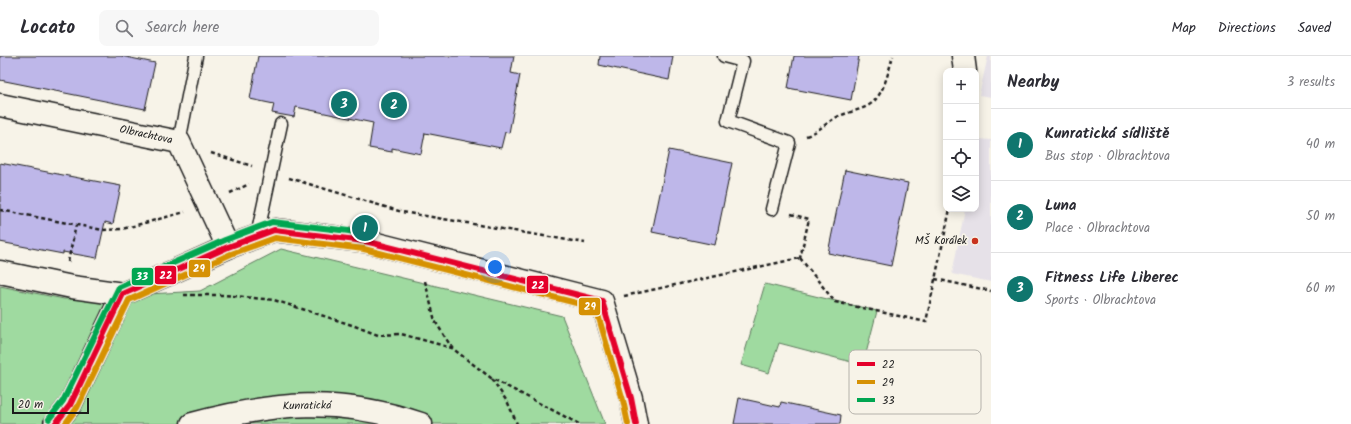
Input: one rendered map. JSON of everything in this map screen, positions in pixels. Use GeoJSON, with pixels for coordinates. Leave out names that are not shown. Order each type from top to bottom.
{"type":"FeatureCollection","features":[{"type":"Feature","properties":{"kind":"street"},"geometry":{"type":"LineString","coordinates":[[963,56],[965,68]]}},
{"type":"Feature","properties":{"kind":"street","name":"Olbrachtova"},"geometry":{"type":"LineString","coordinates":[[0,105],[179,142],[228,247]]}},
{"type":"Feature","properties":{"kind":"street"},"geometry":{"type":"LineString","coordinates":[[0,272],[64,285],[123,294],[228,247],[274,230],[365,240],[602,301],[631,398],[636,424]]}},
{"type":"Feature","properties":{"kind":"street"},"geometry":{"type":"LineString","coordinates":[[55,424],[70,406],[123,294]]}},
{"type":"Feature","properties":{"kind":"street","name":"Kunratická"},"geometry":{"type":"LineString","coordinates":[[192,424],[280,406],[323,404],[366,409],[421,424]]}},
{"type":"Feature","properties":{"kind":"lane"},"geometry":{"type":"LineString","coordinates":[[179,142],[196,56]]}},
{"type":"Feature","properties":{"kind":"lane"},"geometry":{"type":"LineString","coordinates":[[724,56],[743,61],[728,121],[789,143],[772,210]]}},
{"type":"Feature","properties":{"kind":"lane"},"geometry":{"type":"LineString","coordinates":[[257,236],[281,124]]}},
{"type":"Feature","properties":{"kind":"path"},"geometry":{"type":"LineString","coordinates":[[789,143],[816,133],[826,124],[839,116],[874,102],[880,94],[893,56]]}},
{"type":"Feature","properties":{"kind":"path"},"geometry":{"type":"LineString","coordinates":[[179,142],[270,172],[402,212],[585,243]]}},
{"type":"Feature","properties":{"kind":"path"},"geometry":{"type":"LineString","coordinates":[[0,210],[103,230],[122,230],[208,205],[270,172]]}},
{"type":"Feature","properties":{"kind":"path"},"geometry":{"type":"LineString","coordinates":[[772,210],[809,219],[800,258]]}},
{"type":"Feature","properties":{"kind":"path"},"geometry":{"type":"LineString","coordinates":[[800,258],[835,302],[926,322],[949,212]]}},
{"type":"Feature","properties":{"kind":"path"},"geometry":{"type":"LineString","coordinates":[[64,285],[76,225]]}},
{"type":"Feature","properties":{"kind":"path"},"geometry":{"type":"LineString","coordinates":[[420,254],[427,295],[436,321],[452,348],[491,378],[579,424]]}},
{"type":"Feature","properties":{"kind":"path"},"geometry":{"type":"LineString","coordinates":[[602,301],[800,258]]}},
{"type":"Feature","properties":{"kind":"path"},"geometry":{"type":"LineString","coordinates":[[935,279],[991,291]]}},
{"type":"Feature","properties":{"kind":"path"},"geometry":{"type":"LineString","coordinates":[[178,295],[224,295],[274,300],[378,335],[401,334],[452,348]]}},
{"type":"Feature","properties":{"kind":"path"},"geometry":{"type":"LineString","coordinates":[[491,378],[508,403],[517,424]]}},
{"type":"Feature","properties":{"kind":"shaded area"},"geometry":{"type":"Polygon","coordinates":[[[988,56],[991,56],[991,97],[979,95],[988,56]]]}},
{"type":"Feature","properties":{"kind":"shaded area","name":"MŠ Korálek"},"geometry":{"type":"Polygon","coordinates":[[[979,139],[991,140],[991,282],[952,274],[964,212],[979,212],[979,139]]]}},
{"type":"Feature","properties":{"kind":"green space"},"geometry":{"type":"Polygon","coordinates":[[[281,249],[562,316],[605,424],[0,424],[0,286],[64,299],[200,291],[281,249]]]}},
{"type":"Feature","properties":{"kind":"green space"},"geometry":{"type":"Polygon","coordinates":[[[765,284],[877,311],[867,350],[849,350],[849,361],[779,343],[769,373],[741,365],[765,284]]]}},
{"type":"Feature","properties":{"kind":"building"},"geometry":{"type":"Polygon","coordinates":[[[0,56],[121,56],[155,63],[145,109],[0,80],[0,56]]]}},
{"type":"Feature","properties":{"kind":"building"},"geometry":{"type":"Polygon","coordinates":[[[258,56],[514,56],[511,73],[520,75],[509,133],[505,132],[501,148],[425,133],[421,154],[392,148],[392,152],[369,148],[373,123],[296,107],[294,117],[272,113],[274,104],[250,99],[258,56]]]}},
{"type":"Feature","properties":{"kind":"building"},"geometry":{"type":"Polygon","coordinates":[[[600,56],[673,56],[669,80],[599,65],[600,56]]]}},
{"type":"Feature","properties":{"kind":"building"},"geometry":{"type":"Polygon","coordinates":[[[794,56],[859,56],[851,100],[788,88],[794,56]]]}},
{"type":"Feature","properties":{"kind":"building"},"geometry":{"type":"Polygon","coordinates":[[[669,150],[732,163],[715,245],[652,232],[669,150]]]}},
{"type":"Feature","properties":{"kind":"building"},"geometry":{"type":"Polygon","coordinates":[[[0,163],[121,186],[113,224],[105,222],[97,258],[63,252],[63,254],[0,242],[0,163]]]}},
{"type":"Feature","properties":{"kind":"building"},"geometry":{"type":"Polygon","coordinates":[[[845,170],[908,183],[891,266],[828,253],[845,170]]]}},
{"type":"Feature","properties":{"kind":"building"},"geometry":{"type":"Polygon","coordinates":[[[739,398],[780,407],[781,402],[841,415],[840,424],[734,424],[739,398]]]}},
{"type":"Feature","properties":{"kind":"transit line","name":"33"},"geometry":{"type":"LineString","coordinates":[[49,419],[63,401],[119,287],[225,240],[272,222],[366,233]]}},
{"type":"Feature","properties":{"kind":"transit line","name":"22"},"geometry":{"type":"LineString","coordinates":[[55,424],[70,405],[123,294],[228,247],[274,230],[365,241],[602,301],[631,398],[636,424]]}},
{"type":"Feature","properties":{"kind":"transit line","name":"29"},"geometry":{"type":"LineString","coordinates":[[65,424],[77,408],[129,300],[231,254],[275,238],[364,249],[596,308],[623,400],[628,424]]}},
{"type":"Feature","properties":{"kind":"place","name":"Fitness Life Liberec"},"geometry":{"type":"Point","coordinates":[344,104]}},
{"type":"Feature","properties":{"kind":"place","name":"Luna"},"geometry":{"type":"Point","coordinates":[394,105]}},
{"type":"Feature","properties":{"kind":"place","name":"Kunratická sídliště"},"geometry":{"type":"Point","coordinates":[365,228]}},
{"type":"Feature","properties":{"kind":"place","name":"MŠ Korálek"},"geometry":{"type":"Point","coordinates":[975,241]}}]}
